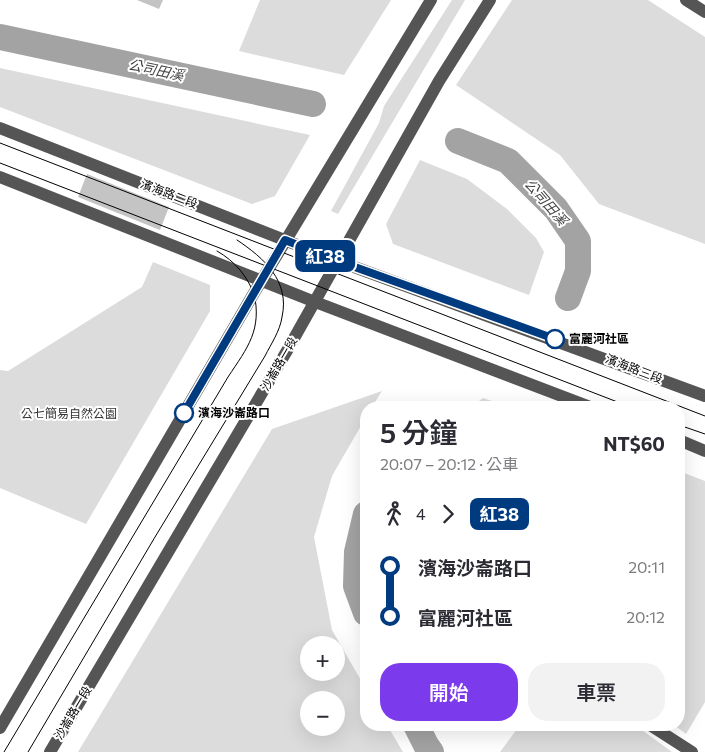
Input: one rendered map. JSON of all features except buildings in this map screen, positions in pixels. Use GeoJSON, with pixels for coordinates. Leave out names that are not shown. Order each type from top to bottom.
{"type":"FeatureCollection","features":[{"type":"Feature","properties":{"kind":"street"},"geometry":{"type":"LineString","coordinates":[[0,728],[285,240],[431,0]]}},
{"type":"Feature","properties":{"kind":"street","name":"沙崙路一段"},"geometry":{"type":"LineString","coordinates":[[50,752],[316,302],[439,81],[490,0]]}},
{"type":"Feature","properties":{"kind":"street"},"geometry":{"type":"LineString","coordinates":[[686,0],[705,12]]}},
{"type":"Feature","properties":{"kind":"street","name":"濱海路二段"},"geometry":{"type":"LineString","coordinates":[[0,128],[338,261]]}},
{"type":"Feature","properties":{"kind":"street"},"geometry":{"type":"LineString","coordinates":[[0,177],[316,302],[575,401]]}},
{"type":"Feature","properties":{"kind":"street","name":"濱海路三段"},"geometry":{"type":"LineString","coordinates":[[338,261],[705,396]]}},
{"type":"Feature","properties":{"kind":"street"},"geometry":{"type":"LineString","coordinates":[[685,443],[705,451]]}},
{"type":"Feature","properties":{"kind":"street"},"geometry":{"type":"LineString","coordinates":[[659,731],[692,752]]}},
{"type":"Feature","properties":{"kind":"green space"},"geometry":{"type":"Polygon","coordinates":[[[260,0],[391,0],[344,75],[239,51],[260,0]]]}},
{"type":"Feature","properties":{"kind":"green space"},"geometry":{"type":"Polygon","coordinates":[[[452,0],[465,0],[338,214],[331,211],[379,123],[384,106],[452,0]]]}},
{"type":"Feature","properties":{"kind":"green space"},"geometry":{"type":"Polygon","coordinates":[[[512,0],[648,0],[705,37],[705,244],[599,204],[560,155],[456,85],[512,0]]]}},
{"type":"Feature","properties":{"kind":"green space"},"geometry":{"type":"Polygon","coordinates":[[[0,68],[310,135],[275,196],[252,204],[0,107],[0,68]]]}},
{"type":"Feature","properties":{"kind":"green space"},"geometry":{"type":"Polygon","coordinates":[[[420,160],[467,179],[507,209],[536,238],[544,252],[529,295],[393,244],[386,224],[420,160]]]}},
{"type":"Feature","properties":{"kind":"green space","name":"公七簡易自然公園"},"geometry":{"type":"Polygon","coordinates":[[[153,262],[210,285],[210,311],[86,524],[0,488],[0,370],[8,371],[142,287],[153,262]]]}},
{"type":"Feature","properties":{"kind":"green space"},"geometry":{"type":"Polygon","coordinates":[[[382,391],[376,401],[360,401],[360,427],[332,476],[314,537],[332,630],[335,636],[300,636],[300,681],[345,681],[345,653],[360,679],[360,731],[391,731],[403,752],[78,752],[272,429],[382,391]]]}},
{"type":"Feature","properties":{"kind":"green space"},"geometry":{"type":"Polygon","coordinates":[[[483,398],[492,401],[479,401],[483,398]]]}},
{"type":"Feature","properties":{"kind":"green space"},"geometry":{"type":"Polygon","coordinates":[[[685,473],[705,481],[705,702],[686,734],[682,731],[685,731],[685,473]]]}},
{"type":"Feature","properties":{"kind":"green space"},"geometry":{"type":"Polygon","coordinates":[[[516,731],[643,731],[672,752],[500,752],[516,731]]]}},
{"type":"Feature","properties":{"kind":"waterway","name":"公司田溪"},"geometry":{"type":"LineString","coordinates":[[0,37],[313,104]]}},
{"type":"Feature","properties":{"kind":"waterway","name":"公司田溪"},"geometry":{"type":"LineString","coordinates":[[458,141],[508,161],[556,209],[578,241],[578,271],[568,298]]}},
{"type":"Feature","properties":{"kind":"waterway","name":"公司田溪"},"geometry":{"type":"LineString","coordinates":[[360,539],[357,552],[356,586],[360,597]]}},
{"type":"Feature","properties":{"kind":"waterway","name":"公司田溪"},"geometry":{"type":"LineString","coordinates":[[419,731],[431,752]]}},
{"type":"Feature","properties":{"kind":"tram line"},"geometry":{"type":"LineString","coordinates":[[0,143],[666,401]]}},
{"type":"Feature","properties":{"kind":"tram line"},"geometry":{"type":"LineString","coordinates":[[0,163],[615,401]]}},
{"type":"Feature","properties":{"kind":"tram line"},"geometry":{"type":"LineString","coordinates":[[28,752],[265,356],[277,332],[281,322],[283,304],[282,292],[278,282],[273,272],[265,263],[237,240]]}},
{"type":"Feature","properties":{"kind":"tram line"},"geometry":{"type":"LineString","coordinates":[[4,752],[252,338],[256,318],[256,306],[254,293],[255,296],[252,289],[248,282],[240,270],[217,251]]}},
{"type":"Feature","properties":{"kind":"tram line"},"geometry":{"type":"LineString","coordinates":[[685,408],[705,416]]}},
{"type":"Feature","properties":{"kind":"tram line"},"geometry":{"type":"LineString","coordinates":[[685,427],[705,434]]}},
{"type":"Feature","properties":{"kind":"bus line","name":"紅38"},"geometry":{"type":"LineString","coordinates":[[184,413],[285,240],[555,339]]}},
{"type":"Feature","properties":{"kind":"place","name":"富麗河社區"},"geometry":{"type":"Point","coordinates":[555,339]}},
{"type":"Feature","properties":{"kind":"place","name":"濱海沙崙路口"},"geometry":{"type":"Point","coordinates":[184,413]}}]}
